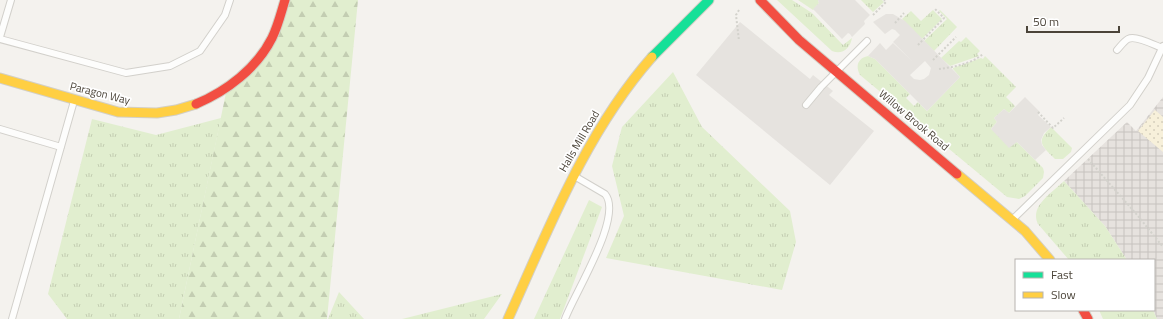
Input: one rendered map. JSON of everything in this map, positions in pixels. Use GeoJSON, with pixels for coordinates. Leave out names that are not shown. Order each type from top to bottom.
{"type":"FeatureCollection","features":[{"type":"Feature","properties":{"kind":"street","name":"Paragon Way"},"geometry":{"type":"LineString","coordinates":[[0,78],[118,112],[155,114],[175,111],[206,100],[227,88],[247,72],[263,53],[275,32],[285,0]]}},
{"type":"Feature","properties":{"kind":"street","name":"Halls Mill Road"},"geometry":{"type":"LineString","coordinates":[[508,319],[573,175],[609,114],[634,78],[668,40],[709,0]]}},
{"type":"Feature","properties":{"kind":"street","name":"Willow Brook Road"},"geometry":{"type":"LineString","coordinates":[[760,0],[799,40],[1025,231],[1049,259]]}},
{"type":"Feature","properties":{"kind":"lane"},"geometry":{"type":"LineString","coordinates":[[11,0],[0,38],[126,73],[170,66],[200,51],[225,15],[230,0]]}},
{"type":"Feature","properties":{"kind":"lane"},"geometry":{"type":"LineString","coordinates":[[1012,220],[1130,105],[1146,82],[1162,47],[1132,38],[1128,39],[1117,50]]}},
{"type":"Feature","properties":{"kind":"lane"},"geometry":{"type":"LineString","coordinates":[[806,105],[867,41]]}},
{"type":"Feature","properties":{"kind":"lane"},"geometry":{"type":"LineString","coordinates":[[12,319],[74,100]]}},
{"type":"Feature","properties":{"kind":"lane"},"geometry":{"type":"LineString","coordinates":[[0,129],[61,147]]}},
{"type":"Feature","properties":{"kind":"lane"},"geometry":{"type":"LineString","coordinates":[[565,319],[600,244],[610,210],[609,202],[605,194],[573,175]]}},
{"type":"Feature","properties":{"kind":"path"},"geometry":{"type":"LineString","coordinates":[[873,15],[886,2],[884,0]]}},
{"type":"Feature","properties":{"kind":"path"},"geometry":{"type":"LineString","coordinates":[[918,45],[944,18],[934,8]]}},
{"type":"Feature","properties":{"kind":"path"},"geometry":{"type":"LineString","coordinates":[[739,10],[736,15],[739,41]]}},
{"type":"Feature","properties":{"kind":"path"},"geometry":{"type":"LineString","coordinates":[[895,23],[904,13]]}},
{"type":"Feature","properties":{"kind":"path"},"geometry":{"type":"LineString","coordinates":[[933,60],[956,37]]}},
{"type":"Feature","properties":{"kind":"path"},"geometry":{"type":"LineString","coordinates":[[939,69],[953,67],[969,62],[983,54]]}},
{"type":"Feature","properties":{"kind":"path"},"geometry":{"type":"LineString","coordinates":[[1038,112],[1054,128],[1057,123],[1064,118]]}},
{"type":"Feature","properties":{"kind":"path"},"geometry":{"type":"LineString","coordinates":[[1082,152],[1163,247]]}},
{"type":"Feature","properties":{"kind":"shaded area"},"geometry":{"type":"Polygon","coordinates":[[[818,0],[855,0],[870,15],[864,21],[865,24],[852,37],[848,33],[842,39],[813,9],[819,3],[818,0]]]}},
{"type":"Feature","properties":{"kind":"shaded area"},"geometry":{"type":"Polygon","coordinates":[[[886,14],[893,14],[905,21],[960,77],[927,111],[875,59],[868,56],[880,43],[886,50],[893,43],[912,61],[893,42],[900,35],[895,30],[892,29],[885,34],[873,22],[886,14]],[[925,61],[910,75],[914,79],[924,79],[929,75],[931,68],[925,61]]]}},
{"type":"Feature","properties":{"kind":"shaded area"},"geometry":{"type":"Polygon","coordinates":[[[740,22],[810,79],[813,75],[833,91],[829,95],[874,131],[830,185],[696,75],[740,22]]]}},
{"type":"Feature","properties":{"kind":"shaded area"},"geometry":{"type":"Polygon","coordinates":[[[1025,97],[1040,112],[1038,115],[1051,127],[1044,133],[1041,140],[1042,145],[1046,150],[1035,160],[1017,142],[1009,148],[991,129],[997,122],[994,118],[1004,109],[1009,113],[1025,97]]]}},
{"type":"Feature","properties":{"kind":"shaded area"},"geometry":{"type":"Polygon","coordinates":[[[1163,97],[1163,319],[1157,319],[1153,311],[1155,311],[1155,259],[1126,259],[1105,226],[1064,181],[1127,122],[1136,131],[1163,97]]]}},
{"type":"Feature","properties":{"kind":"green space"},"geometry":{"type":"Polygon","coordinates":[[[287,0],[358,0],[327,319],[179,319],[227,88],[277,33],[287,0]]]}},
{"type":"Feature","properties":{"kind":"green space"},"geometry":{"type":"Polygon","coordinates":[[[777,0],[792,0],[812,13],[843,45],[852,38],[851,42],[842,52],[832,51],[777,0]]]}},
{"type":"Feature","properties":{"kind":"green space"},"geometry":{"type":"Polygon","coordinates":[[[798,0],[818,0],[819,3],[813,10],[798,0]]]}},
{"type":"Feature","properties":{"kind":"green space"},"geometry":{"type":"Polygon","coordinates":[[[861,0],[882,0],[884,2],[873,12],[861,0]]]}},
{"type":"Feature","properties":{"kind":"green space"},"geometry":{"type":"Polygon","coordinates":[[[933,10],[942,19],[922,39],[902,19],[911,11],[921,21],[933,10]]]}},
{"type":"Feature","properties":{"kind":"green space"},"geometry":{"type":"Polygon","coordinates":[[[940,10],[957,27],[934,51],[924,41],[947,19],[939,11],[940,10]]]}},
{"type":"Feature","properties":{"kind":"green space"},"geometry":{"type":"Polygon","coordinates":[[[966,37],[980,51],[977,54],[979,56],[950,66],[941,58],[959,41],[961,42],[966,37]]]}},
{"type":"Feature","properties":{"kind":"green space"},"geometry":{"type":"Polygon","coordinates":[[[868,56],[875,59],[910,94],[906,98],[914,106],[918,102],[927,111],[960,77],[953,68],[981,58],[983,59],[985,56],[1016,87],[1006,97],[1015,106],[1009,113],[1004,109],[994,118],[997,122],[991,129],[1017,142],[1043,168],[1043,178],[1025,196],[1019,199],[1007,197],[860,75],[858,72],[858,63],[868,56]]]}},
{"type":"Feature","properties":{"kind":"green space"},"geometry":{"type":"Polygon","coordinates":[[[673,72],[702,127],[790,211],[796,242],[782,290],[606,258],[624,216],[612,166],[622,127],[673,72]]]}},
{"type":"Feature","properties":{"kind":"green space"},"geometry":{"type":"Polygon","coordinates":[[[221,118],[179,319],[67,319],[48,294],[92,119],[156,135],[221,118]]]}},
{"type":"Feature","properties":{"kind":"green space"},"geometry":{"type":"Polygon","coordinates":[[[1051,127],[1072,148],[1071,152],[1063,159],[1055,159],[1042,144],[1043,136],[1051,127]]]}},
{"type":"Feature","properties":{"kind":"green space"},"geometry":{"type":"Polygon","coordinates":[[[1064,181],[1105,226],[1126,259],[1068,259],[1038,224],[1036,217],[1039,205],[1064,181]]]}},
{"type":"Feature","properties":{"kind":"green space"},"geometry":{"type":"Polygon","coordinates":[[[589,200],[602,207],[560,319],[534,319],[589,200]]]}},
{"type":"Feature","properties":{"kind":"green space"},"geometry":{"type":"Polygon","coordinates":[[[339,292],[364,319],[328,319],[339,292]]]}},
{"type":"Feature","properties":{"kind":"green space"},"geometry":{"type":"Polygon","coordinates":[[[502,294],[484,319],[402,319],[502,294]]]}},
{"type":"Feature","properties":{"kind":"green space"},"geometry":{"type":"Polygon","coordinates":[[[1099,311],[1153,311],[1157,319],[1103,319],[1099,311]]]}},
{"type":"Feature","properties":{"kind":"sand"},"geometry":{"type":"Polygon","coordinates":[[[1155,110],[1163,117],[1163,152],[1138,131],[1155,110]]]}},
{"type":"Feature","properties":{"kind":"traffic: fast"},"geometry":{"type":"LineString","coordinates":[[652,57],[709,0]]}},
{"type":"Feature","properties":{"kind":"traffic: slow"},"geometry":{"type":"LineString","coordinates":[[508,319],[554,216],[588,149],[607,117],[652,57]]}},
{"type":"Feature","properties":{"kind":"traffic: slow"},"geometry":{"type":"LineString","coordinates":[[0,78],[118,112],[157,113],[176,110],[196,104]]}},
{"type":"Feature","properties":{"kind":"traffic: slow"},"geometry":{"type":"LineString","coordinates":[[957,174],[1025,231],[1049,259]]}},
{"type":"Feature","properties":{"kind":"traffic: jam"},"geometry":{"type":"LineString","coordinates":[[196,104],[208,99],[230,85],[250,69],[266,49],[272,38],[285,0]]}},
{"type":"Feature","properties":{"kind":"traffic: jam"},"geometry":{"type":"LineString","coordinates":[[760,0],[799,40],[957,174]]}},
{"type":"Feature","properties":{"kind":"traffic: jam"},"geometry":{"type":"LineString","coordinates":[[1084,311],[1088,319]]}}]}
